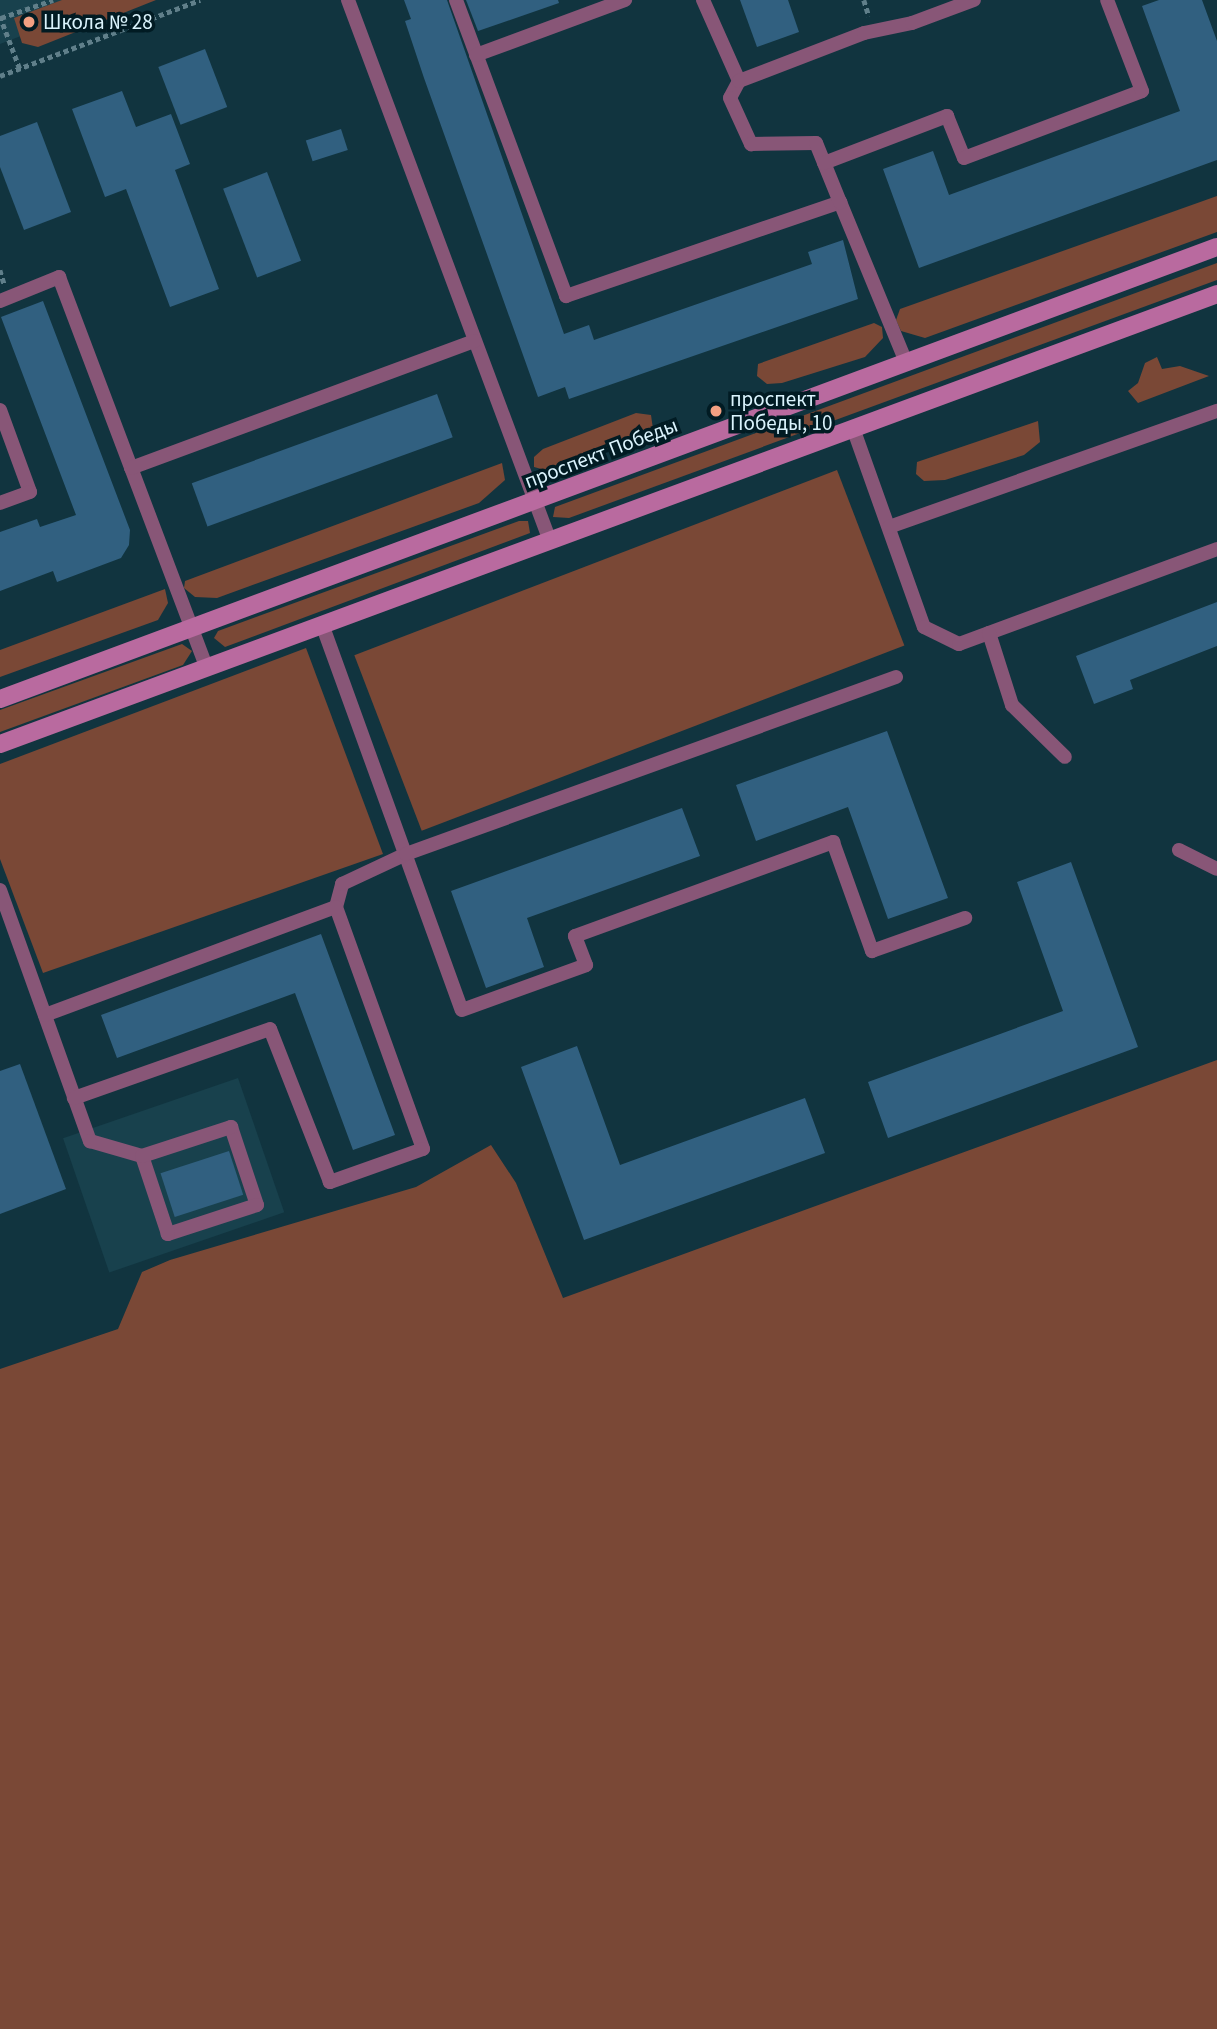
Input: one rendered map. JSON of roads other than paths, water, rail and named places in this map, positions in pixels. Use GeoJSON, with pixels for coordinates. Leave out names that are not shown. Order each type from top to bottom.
{"type":"FeatureCollection","features":[{"type":"Feature","properties":{"kind":"main road","name":"проспект Победы"},"geometry":{"type":"LineString","coordinates":[[0,698],[535,502],[1217,247]]}},
{"type":"Feature","properties":{"kind":"main road"},"geometry":{"type":"LineString","coordinates":[[0,744],[1217,294]]}},
{"type":"Feature","properties":{"kind":"lane"},"geometry":{"type":"LineString","coordinates":[[349,0],[550,541]]}},
{"type":"Feature","properties":{"kind":"lane"},"geometry":{"type":"LineString","coordinates":[[456,0],[566,296],[840,202]]}},
{"type":"Feature","properties":{"kind":"lane"},"geometry":{"type":"LineString","coordinates":[[476,55],[625,0]]}},
{"type":"Feature","properties":{"kind":"lane"},"geometry":{"type":"LineString","coordinates":[[703,0],[739,81]]}},
{"type":"Feature","properties":{"kind":"lane"},"geometry":{"type":"LineString","coordinates":[[906,362],[816,143],[751,144],[730,98],[739,81],[864,33],[912,23],[974,0]]}},
{"type":"Feature","properties":{"kind":"lane"},"geometry":{"type":"LineString","coordinates":[[824,163],[947,116],[964,158],[1142,92],[1107,0]]}},
{"type":"Feature","properties":{"kind":"lane"},"geometry":{"type":"LineString","coordinates":[[0,301],[59,277],[207,669]]}},
{"type":"Feature","properties":{"kind":"lane"},"geometry":{"type":"LineString","coordinates":[[131,468],[474,341]]}},
{"type":"Feature","properties":{"kind":"lane"},"geometry":{"type":"LineString","coordinates":[[0,410],[30,492],[0,503]]}},
{"type":"Feature","properties":{"kind":"lane"},"geometry":{"type":"LineString","coordinates":[[889,527],[1217,411]]}},
{"type":"Feature","properties":{"kind":"lane"},"geometry":{"type":"LineString","coordinates":[[853,428],[925,627],[959,644],[1217,550]]}},
{"type":"Feature","properties":{"kind":"lane"},"geometry":{"type":"LineString","coordinates":[[323,626],[462,1010],[586,965],[575,936],[833,842],[872,951],[965,918]]}},
{"type":"Feature","properties":{"kind":"lane"},"geometry":{"type":"LineString","coordinates":[[989,633],[1012,705],[1065,757]]}},
{"type":"Feature","properties":{"kind":"lane"},"geometry":{"type":"LineString","coordinates":[[74,1098],[270,1029],[330,1182],[423,1149],[337,906],[342,884],[406,854],[896,677]]}},
{"type":"Feature","properties":{"kind":"lane"},"geometry":{"type":"LineString","coordinates":[[1178,850],[1217,869]]}},
{"type":"Feature","properties":{"kind":"lane"},"geometry":{"type":"LineString","coordinates":[[0,890],[90,1141],[142,1156],[230,1127],[257,1205],[168,1234],[142,1156]]}},
{"type":"Feature","properties":{"kind":"lane"},"geometry":{"type":"LineString","coordinates":[[45,1015],[337,906]]}},
{"type":"Feature","properties":{"kind":"place","name":"Школа № 28"},"geometry":{"type":"Point","coordinates":[29,22]}},
{"type":"Feature","properties":{"kind":"place","name":"проспект Победы, 10"},"geometry":{"type":"Point","coordinates":[716,411]}}]}
